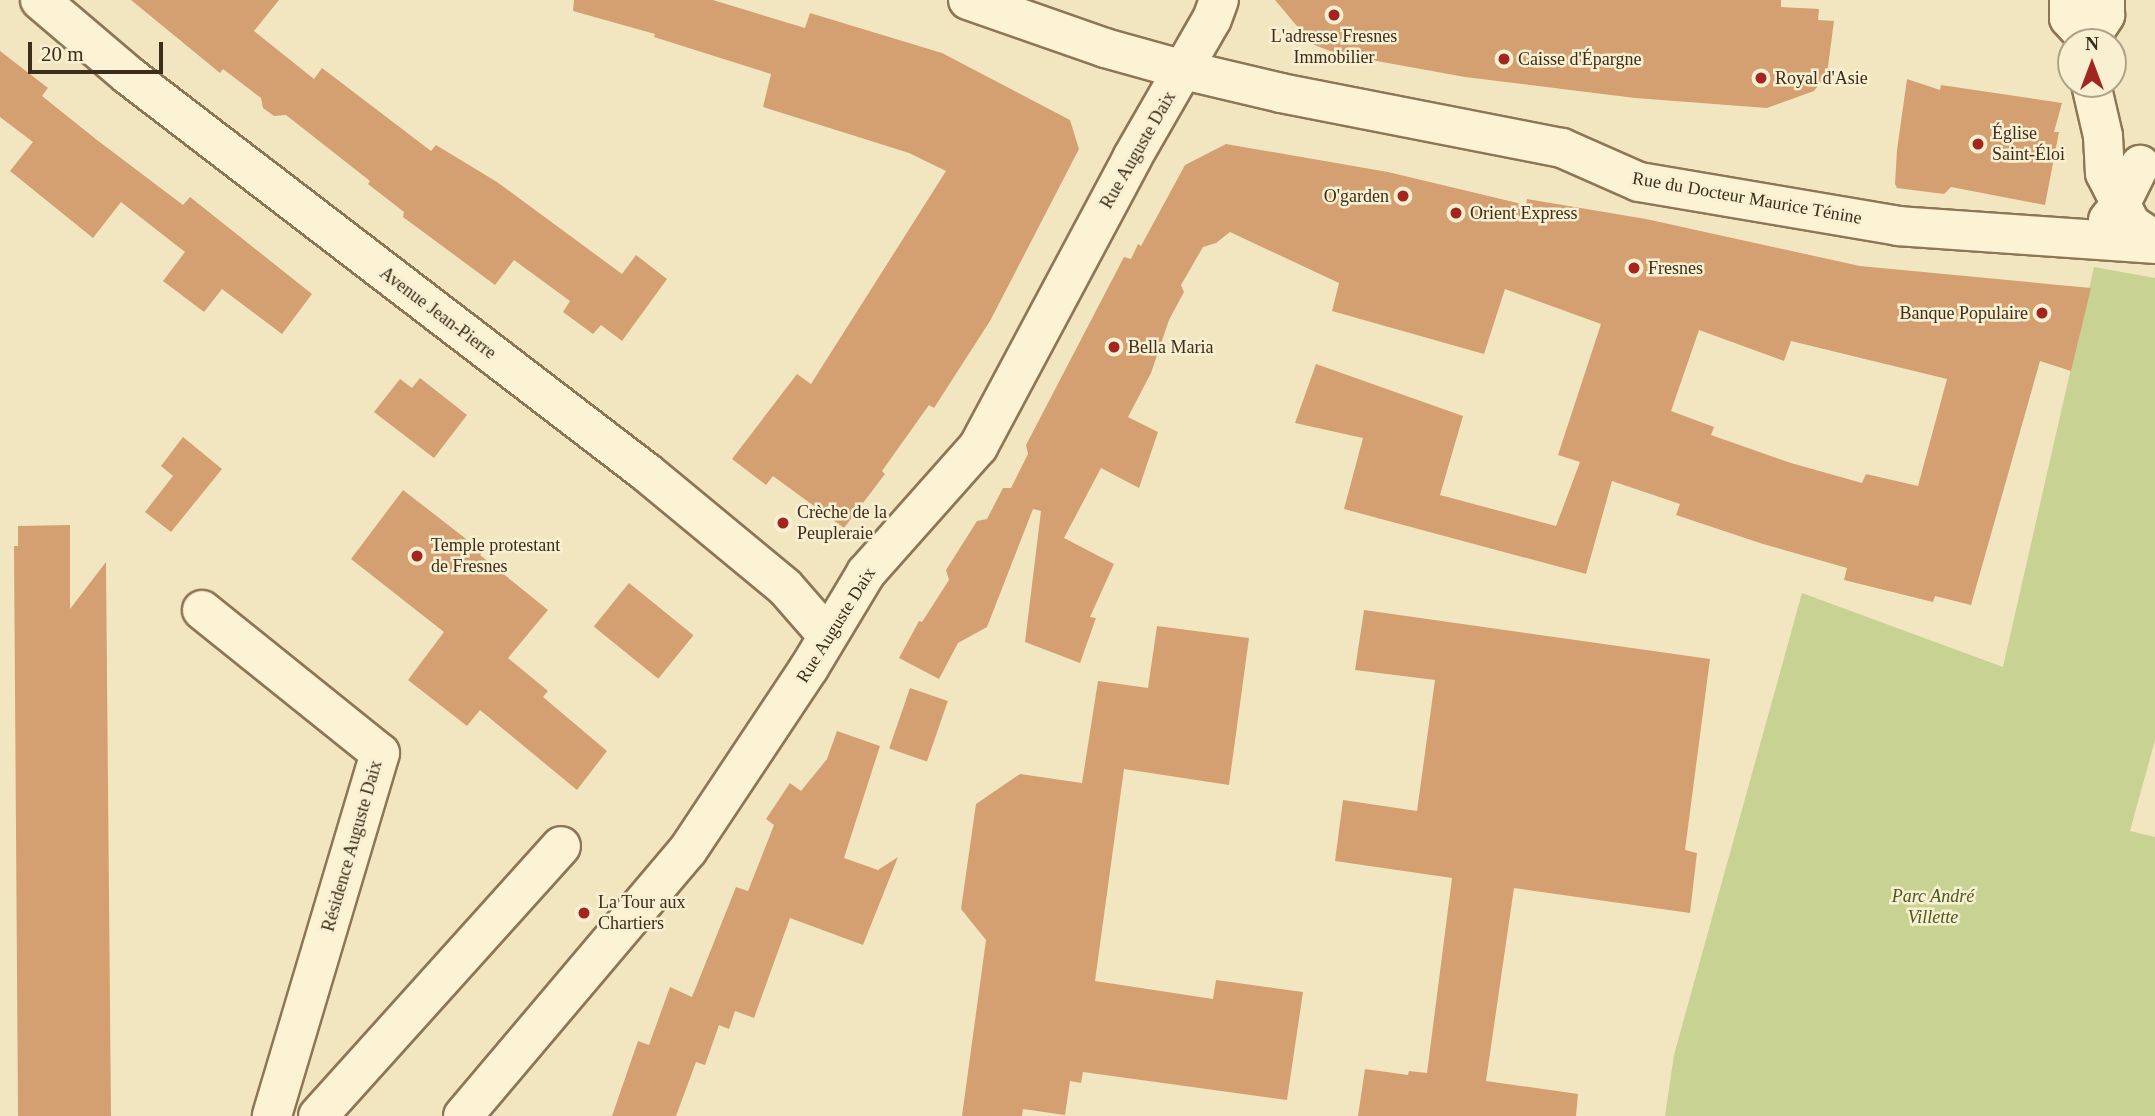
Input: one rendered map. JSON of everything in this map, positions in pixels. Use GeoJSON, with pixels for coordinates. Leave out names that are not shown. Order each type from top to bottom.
{"type":"FeatureCollection","features":[{"type":"Feature","properties":{"kind":"street","name":"Avenue Jean-Pierre"},"geometry":{"type":"LineString","coordinates":[[40,0],[128,75],[646,472],[785,587],[827,635]]}},
{"type":"Feature","properties":{"kind":"street","name":"Rue du Docteur Maurice Ténine"},"geometry":{"type":"LineString","coordinates":[[968,0],[1105,48],[1184,70],[1281,93],[1562,148],[1639,182],[1898,226],[2155,242]]}},
{"type":"Feature","properties":{"kind":"street","name":"Rue Auguste Daix"},"geometry":{"type":"LineString","coordinates":[[463,1116],[688,850],[810,668],[827,635],[866,573],[978,447],[1132,158],[1184,70],[1219,0]]}},
{"type":"Feature","properties":{"kind":"street"},"geometry":{"type":"LineString","coordinates":[[2069,0],[2069,18],[2078,28]]}},
{"type":"Feature","properties":{"kind":"street"},"geometry":{"type":"LineString","coordinates":[[2097,28],[2105,15],[2105,0]]}},
{"type":"Feature","properties":{"kind":"street"},"geometry":{"type":"LineString","coordinates":[[2094,98],[2103,136],[2105,173],[2131,224],[2155,242]]}},
{"type":"Feature","properties":{"kind":"street"},"geometry":{"type":"LineString","coordinates":[[2076,239],[2106,223],[2147,173],[2103,136]]}},
{"type":"Feature","properties":{"kind":"street","name":"Résidence Auguste Daix"},"geometry":{"type":"LineString","coordinates":[[202,610],[380,753],[272,1116]]}},
{"type":"Feature","properties":{"kind":"street"},"geometry":{"type":"LineString","coordinates":[[318,1116],[561,846]]}},
{"type":"Feature","properties":{"kind":"green space","name":"Parc André Villette"},"geometry":{"type":"Polygon","coordinates":[[[2094,267],[2155,278],[2155,740],[2130,831],[2155,837],[2155,1116],[1665,1116],[1674,1055],[1802,593],[2003,667],[2094,267]]]}},
{"type":"Feature","properties":{"kind":"building"},"geometry":{"type":"Polygon","coordinates":[[[131,0],[279,0],[254,31],[314,79],[322,68],[431,151],[436,145],[497,182],[622,274],[636,255],[667,279],[622,341],[601,325],[593,334],[563,312],[570,301],[514,260],[495,285],[403,217],[404,212],[368,184],[370,181],[286,115],[274,116],[263,108],[261,98],[223,69],[220,73],[131,0]]]}},
{"type":"Feature","properties":{"kind":"building"},"geometry":{"type":"Polygon","coordinates":[[[574,0],[713,0],[805,28],[810,13],[942,53],[1070,120],[1079,149],[990,321],[934,408],[929,405],[882,471],[885,474],[844,528],[773,476],[766,485],[732,459],[797,374],[811,384],[946,171],[909,153],[763,107],[771,74],[654,37],[655,34],[573,11],[574,0]]]}},
{"type":"Feature","properties":{"kind":"building"},"geometry":{"type":"Polygon","coordinates":[[[1275,0],[1781,0],[1781,7],[1819,9],[1818,20],[1834,21],[1827,74],[1814,91],[1767,108],[1635,98],[1465,77],[1338,54],[1312,44],[1275,0]]]}},
{"type":"Feature","properties":{"kind":"building"},"geometry":{"type":"Polygon","coordinates":[[[0,51],[48,88],[42,96],[97,140],[183,205],[190,197],[312,294],[282,334],[222,289],[204,312],[163,281],[185,252],[121,202],[93,238],[10,171],[33,142],[0,117],[0,51]]]}},
{"type":"Feature","properties":{"kind":"building","name":"Église Saint-Éloi"},"geometry":{"type":"Polygon","coordinates":[[[1907,79],[1940,90],[1941,85],[2062,103],[2054,132],[2059,132],[2045,205],[1951,187],[1944,194],[1897,188],[1897,150],[1907,79]]]}},
{"type":"Feature","properties":{"kind":"building"},"geometry":{"type":"Polygon","coordinates":[[[1226,144],[1388,172],[1526,205],[1527,199],[1646,219],[1860,266],[2091,288],[2071,371],[2040,361],[1971,605],[1935,596],[1933,602],[1844,580],[1847,568],[1676,515],[1680,504],[1612,481],[1586,574],[1344,509],[1363,438],[1295,423],[1316,364],[1463,416],[1440,495],[1556,526],[1580,462],[1558,455],[1601,324],[1505,289],[1484,354],[1332,311],[1339,283],[1230,232],[1216,243],[1203,247],[1181,285],[1184,292],[1169,320],[1151,373],[1128,417],[1158,432],[1139,488],[1101,468],[1064,538],[1114,564],[1090,617],[1096,618],[1080,663],[1025,642],[1041,511],[1033,509],[987,627],[958,643],[939,679],[899,658],[919,621],[922,622],[949,580],[946,570],[977,521],[987,519],[1003,488],[1011,488],[1028,454],[1026,445],[1124,257],[1131,259],[1138,244],[1141,246],[1185,165],[1226,144]],[[1699,330],[1671,411],[1714,427],[1711,435],[1791,463],[1862,483],[1866,474],[1918,486],[1947,379],[1791,341],[1784,361],[1699,330]]]}},
{"type":"Feature","properties":{"kind":"building"},"geometry":{"type":"Polygon","coordinates":[[[420,378],[467,415],[434,458],[374,412],[400,379],[412,388],[420,378]]]}},
{"type":"Feature","properties":{"kind":"building"},"geometry":{"type":"Polygon","coordinates":[[[183,437],[222,469],[171,532],[145,512],[173,476],[161,466],[183,437]]]}},
{"type":"Feature","properties":{"kind":"building"},"geometry":{"type":"Polygon","coordinates":[[[403,490],[483,552],[480,555],[548,610],[508,658],[548,691],[543,697],[607,751],[577,790],[480,710],[467,726],[408,680],[444,632],[351,559],[403,490]]]}},
{"type":"Feature","properties":{"kind":"building"},"geometry":{"type":"Polygon","coordinates":[[[70,525],[70,609],[106,562],[111,1116],[18,1116],[14,546],[18,546],[18,526],[70,525]]]}},
{"type":"Feature","properties":{"kind":"building"},"geometry":{"type":"Polygon","coordinates":[[[629,583],[694,635],[658,679],[594,627],[629,583]]]}},
{"type":"Feature","properties":{"kind":"building"},"geometry":{"type":"Polygon","coordinates":[[[1364,610],[1710,659],[1685,850],[1697,853],[1690,913],[1514,888],[1486,1081],[1578,1094],[1576,1116],[1358,1116],[1365,1069],[1408,1075],[1409,1071],[1427,1073],[1452,878],[1335,861],[1343,800],[1417,811],[1435,680],[1355,670],[1364,610]]]}},
{"type":"Feature","properties":{"kind":"building"},"geometry":{"type":"Polygon","coordinates":[[[1157,626],[1249,638],[1229,785],[1124,769],[1095,981],[1213,999],[1216,980],[1303,992],[1287,1100],[1083,1072],[1081,1083],[1070,1081],[1065,1115],[1023,1109],[1022,1116],[962,1116],[986,940],[961,909],[976,804],[1020,774],[1082,783],[1098,681],[1148,688],[1157,626]]]}},
{"type":"Feature","properties":{"kind":"building"},"geometry":{"type":"Polygon","coordinates":[[[910,688],[948,701],[927,762],[889,749],[910,688]]]}},
{"type":"Feature","properties":{"kind":"building"},"geometry":{"type":"Polygon","coordinates":[[[837,731],[880,746],[844,858],[878,870],[898,857],[863,945],[790,918],[754,1018],[735,1011],[729,1029],[719,1025],[705,1065],[696,1062],[676,1116],[612,1116],[638,1041],[649,1045],[670,987],[692,997],[736,887],[748,891],[774,825],[766,819],[790,783],[801,791],[827,759],[837,731]]]}},
{"type":"Feature","properties":{"kind":"place","name":"L'adresse Fresnes Immobilier"},"geometry":{"type":"Point","coordinates":[1334,15]}},
{"type":"Feature","properties":{"kind":"place","name":"Caisse d'Épargne"},"geometry":{"type":"Point","coordinates":[1504,59]}},
{"type":"Feature","properties":{"kind":"place","name":"Royal d'Asie"},"geometry":{"type":"Point","coordinates":[1761,78]}},
{"type":"Feature","properties":{"kind":"place","name":"Église Saint-Éloi"},"geometry":{"type":"Point","coordinates":[1978,144]}},
{"type":"Feature","properties":{"kind":"place","name":"O'garden"},"geometry":{"type":"Point","coordinates":[1403,196]}},
{"type":"Feature","properties":{"kind":"place","name":"Orient Express"},"geometry":{"type":"Point","coordinates":[1456,213]}},
{"type":"Feature","properties":{"kind":"place","name":"Fresnes"},"geometry":{"type":"Point","coordinates":[1634,268]}},
{"type":"Feature","properties":{"kind":"place","name":"Banque Populaire"},"geometry":{"type":"Point","coordinates":[2042,313]}},
{"type":"Feature","properties":{"kind":"place","name":"Bella Maria"},"geometry":{"type":"Point","coordinates":[1114,347]}},
{"type":"Feature","properties":{"kind":"place","name":"Crèche de la Peupleraie"},"geometry":{"type":"Point","coordinates":[783,523]}},
{"type":"Feature","properties":{"kind":"place","name":"Temple protestant de Fresnes"},"geometry":{"type":"Point","coordinates":[417,556]}},
{"type":"Feature","properties":{"kind":"place","name":"La Tour aux Chartiers"},"geometry":{"type":"Point","coordinates":[584,913]}}]}
